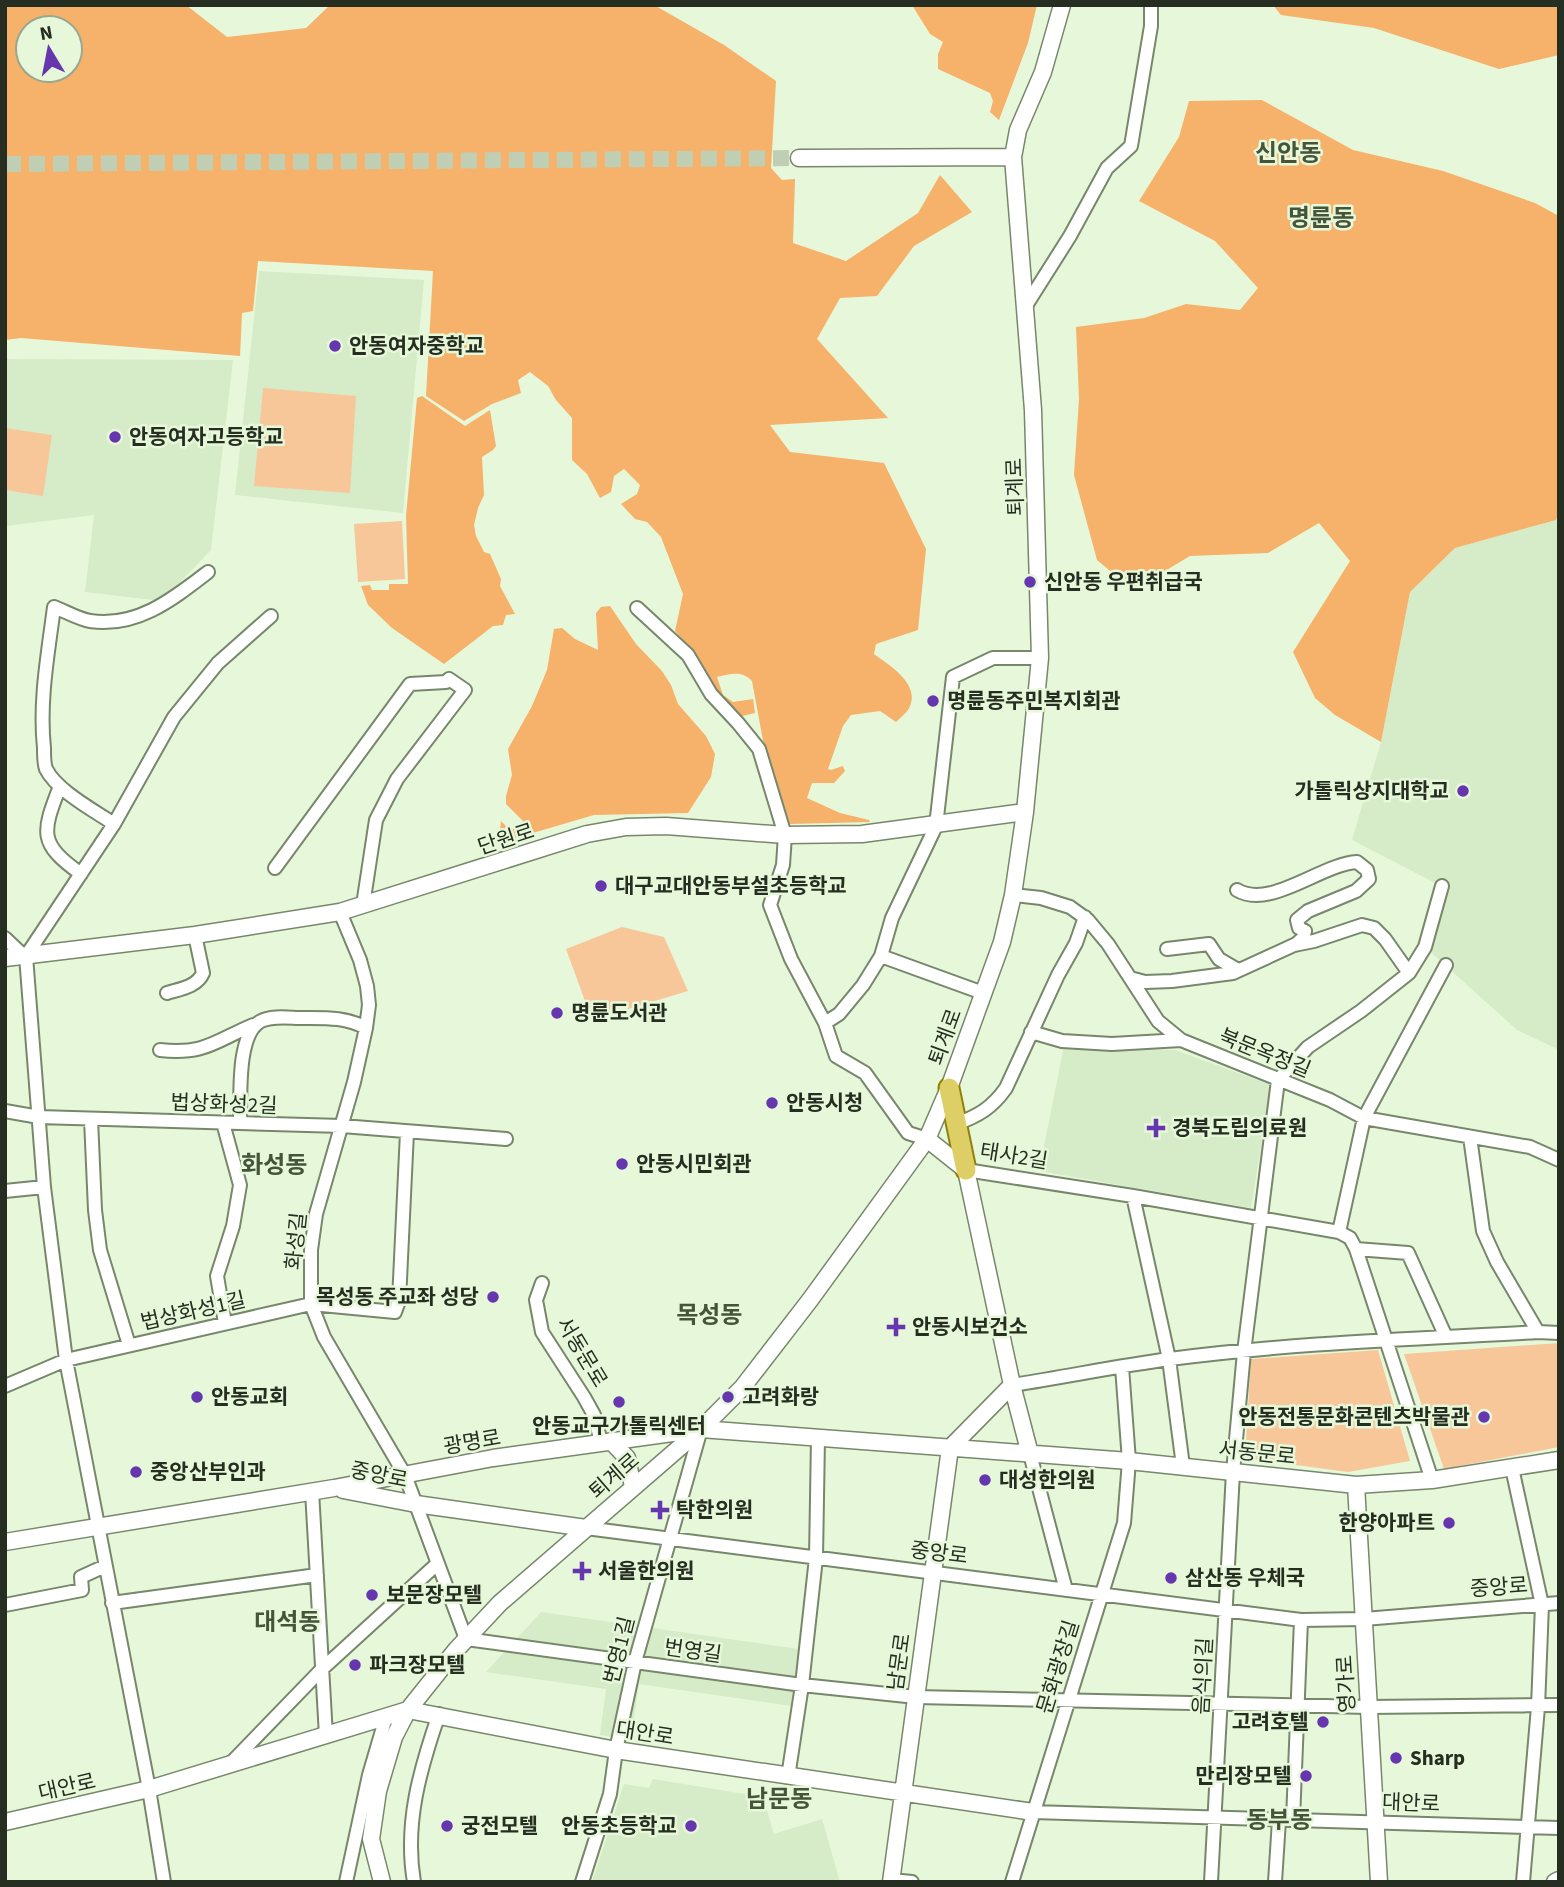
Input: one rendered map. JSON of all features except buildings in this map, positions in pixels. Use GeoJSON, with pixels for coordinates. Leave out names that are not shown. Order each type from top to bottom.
{"type":"FeatureCollection","features":[{"type":"Feature","properties":{"kind":"main road"},"geometry":{"type":"LineString","coordinates":[[949,1088],[966,1170]]}},
{"type":"Feature","properties":{"kind":"street","name":"퇴계로"},"geometry":{"type":"LineString","coordinates":[[382,1882],[371,1839],[378,1791],[394,1737],[408,1710],[466,1639],[500,1603],[701,1429],[742,1388],[806,1306],[927,1139],[949,1088],[1002,942],[1013,895],[1025,812],[1040,658],[1038,538],[1027,304],[1013,157],[1018,130],[1043,72],[1062,5]]}},
{"type":"Feature","properties":{"kind":"street"},"geometry":{"type":"LineString","coordinates":[[1027,304],[1070,236],[1107,168],[1131,146],[1151,26],[1151,5]]}},
{"type":"Feature","properties":{"kind":"street"},"geometry":{"type":"LineString","coordinates":[[799,158],[1013,157]]}},
{"type":"Feature","properties":{"kind":"street"},"geometry":{"type":"LineString","coordinates":[[114,824],[78,800],[46,769],[42,735],[43,686],[54,607],[88,621],[126,621],[169,601],[208,572]]}},
{"type":"Feature","properties":{"kind":"street"},"geometry":{"type":"LineString","coordinates":[[637,608],[688,655],[711,694],[759,749],[785,835],[783,865],[770,905],[791,960],[825,1023],[836,1056],[865,1073],[908,1133],[927,1139],[966,1170]]}},
{"type":"Feature","properties":{"kind":"street"},"geometry":{"type":"LineString","coordinates":[[164,1882],[149,1789],[66,1360],[44,1187],[25,956],[114,824],[174,717],[218,663],[271,615]]}},
{"type":"Feature","properties":{"kind":"street"},"geometry":{"type":"LineString","coordinates":[[825,1023],[839,1014],[863,985],[881,956],[892,918],[936,826],[953,677],[993,657],[1040,658]]}},
{"type":"Feature","properties":{"kind":"street"},"geometry":{"type":"LineString","coordinates":[[275,868],[410,684],[446,682],[449,679],[465,690],[397,779],[376,820],[363,905]]}},
{"type":"Feature","properties":{"kind":"street"},"geometry":{"type":"LineString","coordinates":[[61,786],[47,830],[50,847],[59,858],[81,874]]}},
{"type":"Feature","properties":{"kind":"street","name":"단원로"},"geometry":{"type":"LineString","coordinates":[[5,958],[341,912],[587,834],[625,827],[666,826],[785,835],[862,834],[1025,812]]}},
{"type":"Feature","properties":{"kind":"street"},"geometry":{"type":"LineString","coordinates":[[1237,890],[1245,895],[1267,896],[1348,862],[1357,862],[1367,870],[1369,880],[1356,891],[1308,911],[1297,920],[1299,928],[1305,931],[1303,938],[1294,945]]}},
{"type":"Feature","properties":{"kind":"street"},"geometry":{"type":"LineString","coordinates":[[1260,1218],[1278,1080],[1308,1047],[1361,1011],[1409,973],[1425,947],[1442,886]]}},
{"type":"Feature","properties":{"kind":"street","name":"북문옥정길"},"geometry":{"type":"LineString","coordinates":[[1013,895],[1041,898],[1070,907],[1084,917],[1108,944],[1158,1020],[1181,1040],[1330,1100],[1364,1118],[1530,1147],[1559,1160]]}},
{"type":"Feature","properties":{"kind":"street","name":"화성길"},"geometry":{"type":"LineString","coordinates":[[341,912],[360,960],[369,1005],[342,1126],[316,1214],[311,1250],[311,1304],[324,1337],[405,1475],[466,1639]]}},
{"type":"Feature","properties":{"kind":"street"},"geometry":{"type":"LineString","coordinates":[[956,1124],[976,1117],[994,1105],[1006,1088],[1076,943],[1084,917]]}},
{"type":"Feature","properties":{"kind":"street"},"geometry":{"type":"LineString","coordinates":[[1130,978],[1145,982],[1214,976],[1238,970],[1294,945],[1362,925],[1374,928],[1385,939],[1409,973]]}},
{"type":"Feature","properties":{"kind":"street"},"geometry":{"type":"LineString","coordinates":[[167,993],[198,982],[203,973],[195,934]]}},
{"type":"Feature","properties":{"kind":"street"},"geometry":{"type":"LineString","coordinates":[[5,938],[25,956]]}},
{"type":"Feature","properties":{"kind":"street"},"geometry":{"type":"LineString","coordinates":[[1167,949],[1209,944],[1219,959],[1238,970]]}},
{"type":"Feature","properties":{"kind":"street"},"geometry":{"type":"LineString","coordinates":[[881,956],[983,993]]}},
{"type":"Feature","properties":{"kind":"street"},"geometry":{"type":"LineString","coordinates":[[1432,1480],[1356,1248],[1350,1238],[1339,1233],[1364,1118],[1446,965]]}},
{"type":"Feature","properties":{"kind":"street"},"geometry":{"type":"LineString","coordinates":[[160,1050],[179,1052],[206,1048],[271,1018],[338,1018],[353,1021],[366,1028]]}},
{"type":"Feature","properties":{"kind":"street"},"geometry":{"type":"LineString","coordinates":[[240,1123],[244,1044],[257,1024]]}},
{"type":"Feature","properties":{"kind":"street"},"geometry":{"type":"LineString","coordinates":[[1031,1032],[1062,1041],[1112,1044],[1181,1040]]}},
{"type":"Feature","properties":{"kind":"street","name":"법상화성2길"},"geometry":{"type":"LineString","coordinates":[[5,1111],[39,1117],[342,1126],[506,1139]]}},
{"type":"Feature","properties":{"kind":"street"},"geometry":{"type":"LineString","coordinates":[[91,1119],[95,1210],[100,1250],[130,1345]]}},
{"type":"Feature","properties":{"kind":"street"},"geometry":{"type":"LineString","coordinates":[[223,1123],[240,1185],[233,1226],[217,1276],[225,1323]]}},
{"type":"Feature","properties":{"kind":"street","name":"법상화성1길"},"geometry":{"type":"LineString","coordinates":[[5,1386],[66,1360],[311,1304],[395,1312],[399,1301],[407,1132]]}},
{"type":"Feature","properties":{"kind":"street"},"geometry":{"type":"LineString","coordinates":[[1470,1137],[1483,1231],[1497,1262],[1538,1332]]}},
{"type":"Feature","properties":{"kind":"street","name":"태사2길"},"geometry":{"type":"LineString","coordinates":[[1030,1454],[1012,1385],[966,1170],[1133,1196],[1339,1233]]}},
{"type":"Feature","properties":{"kind":"street"},"geometry":{"type":"LineString","coordinates":[[5,1191],[44,1187]]}},
{"type":"Feature","properties":{"kind":"street"},"geometry":{"type":"LineString","coordinates":[[1133,1196],[1169,1359],[1183,1466]]}},
{"type":"Feature","properties":{"kind":"street","name":"음식의길"},"geometry":{"type":"LineString","coordinates":[[1210,1882],[1233,1472],[1260,1218]]}},
{"type":"Feature","properties":{"kind":"street"},"geometry":{"type":"LineString","coordinates":[[1356,1248],[1408,1253],[1446,1338]]}},
{"type":"Feature","properties":{"kind":"street","name":"서동문로"},"geometry":{"type":"LineString","coordinates":[[542,1283],[536,1300],[542,1332],[589,1406],[606,1442]]}},
{"type":"Feature","properties":{"kind":"street"},"geometry":{"type":"LineString","coordinates":[[950,1448],[1012,1385],[1169,1359],[1386,1341],[1559,1333]]}},
{"type":"Feature","properties":{"kind":"street","name":"문화광장길"},"geometry":{"type":"LineString","coordinates":[[1012,1882],[1124,1523],[1129,1461],[1122,1367]]}},
{"type":"Feature","properties":{"kind":"street","name":"광명로"},"geometry":{"type":"LineString","coordinates":[[5,1542],[334,1488],[493,1458],[701,1429],[950,1448]]}},
{"type":"Feature","properties":{"kind":"street","name":"번영1길"},"geometry":{"type":"LineString","coordinates":[[582,1882],[610,1794],[616,1750],[635,1662],[701,1429]]}},
{"type":"Feature","properties":{"kind":"street"},"geometry":{"type":"LineString","coordinates":[[788,1777],[802,1685],[816,1558],[818,1438]]}},
{"type":"Feature","properties":{"kind":"street"},"geometry":{"type":"LineString","coordinates":[[606,1442],[627,1458],[633,1487]]}},
{"type":"Feature","properties":{"kind":"street","name":"서동문로"},"geometry":{"type":"LineString","coordinates":[[950,1448],[1129,1461],[1356,1485],[1432,1480],[1559,1460]]}},
{"type":"Feature","properties":{"kind":"street","name":"남문로"},"geometry":{"type":"LineString","coordinates":[[891,1881],[950,1448]]}},
{"type":"Feature","properties":{"kind":"street"},"geometry":{"type":"LineString","coordinates":[[1030,1454],[1066,1590]]}},
{"type":"Feature","properties":{"kind":"street","name":"중앙로"},"geometry":{"type":"LineString","coordinates":[[1512,1468],[1542,1605]]}},
{"type":"Feature","properties":{"kind":"street","name":"영가로"},"geometry":{"type":"LineString","coordinates":[[1356,1485],[1379,1882]]}},
{"type":"Feature","properties":{"kind":"street","name":"중앙로"},"geometry":{"type":"LineString","coordinates":[[334,1488],[415,1504],[586,1528],[1301,1620],[1364,1619],[1559,1603]]}},
{"type":"Feature","properties":{"kind":"street"},"geometry":{"type":"LineString","coordinates":[[312,1491],[326,1736]]}},
{"type":"Feature","properties":{"kind":"street"},"geometry":{"type":"LineString","coordinates":[[229,1766],[322,1669],[437,1564]]}},
{"type":"Feature","properties":{"kind":"street"},"geometry":{"type":"LineString","coordinates":[[5,1605],[82,1590],[81,1577],[105,1566]]}},
{"type":"Feature","properties":{"kind":"street"},"geometry":{"type":"LineString","coordinates":[[113,1602],[317,1575]]}},
{"type":"Feature","properties":{"kind":"street"},"geometry":{"type":"LineString","coordinates":[[1523,1882],[1538,1707],[1542,1605]]}},
{"type":"Feature","properties":{"kind":"street"},"geometry":{"type":"LineString","coordinates":[[1293,1820],[1301,1620]]}},
{"type":"Feature","properties":{"kind":"street","name":"번영길"},"geometry":{"type":"LineString","coordinates":[[466,1639],[802,1685],[916,1697],[1369,1707],[1559,1705]]}},
{"type":"Feature","properties":{"kind":"street","name":"대안로"},"geometry":{"type":"LineString","coordinates":[[5,1822],[149,1789],[408,1710],[616,1750],[1033,1812],[1559,1828]]}},
{"type":"Feature","properties":{"kind":"street"},"geometry":{"type":"LineString","coordinates":[[414,1882],[409,1856],[411,1819],[422,1762],[439,1714]]}},
{"type":"Feature","properties":{"kind":"street"},"geometry":{"type":"LineString","coordinates":[[346,1882],[369,1775],[386,1717]]}},
{"type":"Feature","properties":{"kind":"street"},"geometry":{"type":"LineString","coordinates":[[1275,1882],[1279,1820]]}},
{"type":"Feature","properties":{"kind":"street"},"geometry":{"type":"LineString","coordinates":[[891,1881],[912,1882]]}},
{"type":"Feature","properties":{"kind":"shaded area"},"geometry":{"type":"Polygon","coordinates":[[[5,5],[186,5],[227,37],[306,28],[330,5],[654,5],[724,45],[776,81],[771,168],[782,180],[795,179],[793,243],[846,261],[918,213],[940,175],[972,212],[914,246],[877,296],[840,298],[817,339],[888,418],[770,425],[790,452],[884,463],[926,549],[918,630],[876,644],[874,654],[896,670],[908,684],[912,701],[908,710],[896,722],[880,711],[851,715],[843,726],[828,769],[843,766],[845,771],[834,783],[812,783],[807,798],[840,813],[870,822],[789,824],[764,746],[752,681],[740,674],[717,677],[723,695],[733,702],[753,699],[755,713],[738,717],[714,693],[704,670],[675,631],[683,594],[661,537],[647,522],[635,519],[621,504],[637,494],[640,485],[624,469],[614,476],[611,492],[600,498],[587,474],[572,460],[572,418],[548,386],[530,372],[518,380],[521,393],[492,404],[464,421],[426,396],[433,271],[258,261],[253,311],[242,313],[240,356],[21,338],[5,340],[5,5]]]}},
{"type":"Feature","properties":{"kind":"shaded area"},"geometry":{"type":"Polygon","coordinates":[[[912,5],[1037,5],[1028,43],[999,120],[990,112],[993,101],[990,93],[938,69],[938,54],[943,42],[930,34],[912,5]]]}},
{"type":"Feature","properties":{"kind":"shaded area"},"geometry":{"type":"Polygon","coordinates":[[[1273,5],[1559,5],[1559,55],[1499,69],[1374,28],[1281,15],[1273,5]]]}},
{"type":"Feature","properties":{"kind":"shaded area"},"geometry":{"type":"Polygon","coordinates":[[[1262,100],[1353,150],[1443,171],[1535,203],[1559,216],[1559,512],[1556,520],[1455,548],[1410,592],[1381,742],[1335,715],[1315,698],[1293,652],[1350,561],[1319,523],[1268,553],[1190,556],[1133,590],[1097,560],[1074,475],[1079,399],[1076,327],[1144,318],[1186,304],[1240,310],[1258,288],[1215,241],[1139,201],[1179,137],[1189,101],[1262,100]]]}},
{"type":"Feature","properties":{"kind":"shaded area","name":"안동여자중학교"},"geometry":{"type":"Polygon","coordinates":[[[259,271],[424,280],[403,513],[235,495],[259,271]]]}},
{"type":"Feature","properties":{"kind":"shaded area","name":"안동여자고등학교"},"geometry":{"type":"Polygon","coordinates":[[[5,359],[233,360],[211,550],[162,601],[85,592],[94,515],[5,526],[5,359]]]}},
{"type":"Feature","properties":{"kind":"shaded area"},"geometry":{"type":"Polygon","coordinates":[[[263,388],[356,396],[350,493],[254,486],[263,388]]]}},
{"type":"Feature","properties":{"kind":"shaded area"},"geometry":{"type":"Polygon","coordinates":[[[422,396],[465,426],[490,410],[496,446],[482,457],[484,495],[474,525],[476,536],[484,552],[490,554],[501,579],[500,586],[515,614],[506,615],[503,625],[493,626],[444,664],[392,628],[368,605],[361,586],[370,585],[372,590],[389,590],[389,584],[408,584],[406,516],[417,398],[422,396]]]}},
{"type":"Feature","properties":{"kind":"shaded area"},"geometry":{"type":"Polygon","coordinates":[[[5,428],[52,435],[43,496],[5,490],[5,428]]]}},
{"type":"Feature","properties":{"kind":"shaded area","name":"가톨릭상지대학교"},"geometry":{"type":"Polygon","coordinates":[[[1559,512],[1559,1050],[1517,1030],[1425,947],[1441,886],[1352,840],[1381,742],[1410,592],[1455,548],[1556,520],[1559,512]]]}},
{"type":"Feature","properties":{"kind":"shaded area"},"geometry":{"type":"Polygon","coordinates":[[[402,521],[405,579],[358,582],[354,524],[402,521]]]}},
{"type":"Feature","properties":{"kind":"shaded area"},"geometry":{"type":"Polygon","coordinates":[[[610,606],[636,644],[662,671],[678,704],[706,736],[715,754],[711,777],[688,813],[594,815],[485,847],[500,831],[501,821],[507,827],[515,829],[523,821],[506,804],[512,775],[508,749],[532,706],[547,670],[554,629],[562,628],[575,639],[598,650],[596,613],[601,607],[610,606]]]}},
{"type":"Feature","properties":{"kind":"shaded area"},"geometry":{"type":"Polygon","coordinates":[[[622,927],[664,937],[688,991],[592,1020],[566,949],[622,927]]]}},
{"type":"Feature","properties":{"kind":"shaded area","name":"경북도립의료원"},"geometry":{"type":"Polygon","coordinates":[[[1064,1046],[1175,1050],[1271,1085],[1251,1208],[1039,1171],[1064,1046]]]}},
{"type":"Feature","properties":{"kind":"shaded area"},"geometry":{"type":"Polygon","coordinates":[[[1559,1343],[1559,1447],[1444,1469],[1404,1354],[1559,1343]]]}},
{"type":"Feature","properties":{"kind":"shaded area"},"geometry":{"type":"Polygon","coordinates":[[[1378,1350],[1410,1461],[1348,1472],[1245,1458],[1251,1359],[1378,1350]]]}},
{"type":"Feature","properties":{"kind":"shaded area"},"geometry":{"type":"Polygon","coordinates":[[[541,1612],[799,1649],[791,1706],[639,1684],[631,1740],[600,1735],[606,1689],[486,1672],[541,1612]]]}},
{"type":"Feature","properties":{"kind":"shaded area","name":"안동초등학교"},"geometry":{"type":"Polygon","coordinates":[[[653,1779],[763,1797],[774,1834],[822,1819],[840,1882],[592,1882],[624,1784],[649,1788],[653,1779]]]}},
{"type":"Feature","properties":{"kind":"tunnel"},"geometry":{"type":"LineString","coordinates":[[5,164],[799,158]]}},
{"type":"Feature","properties":{"kind":"place","name":"안동여자중학교"},"geometry":{"type":"Point","coordinates":[335,346]}},
{"type":"Feature","properties":{"kind":"place","name":"안동여자고등학교"},"geometry":{"type":"Point","coordinates":[115,437]}},
{"type":"Feature","properties":{"kind":"place","name":"신안동 우편취급국"},"geometry":{"type":"Point","coordinates":[1030,582]}},
{"type":"Feature","properties":{"kind":"place","name":"명륜동주민복지회관"},"geometry":{"type":"Point","coordinates":[933,701]}},
{"type":"Feature","properties":{"kind":"place","name":"가톨릭상지대학교"},"geometry":{"type":"Point","coordinates":[1463,791]}},
{"type":"Feature","properties":{"kind":"place","name":"대구교대안동부설초등학교"},"geometry":{"type":"Point","coordinates":[601,886]}},
{"type":"Feature","properties":{"kind":"place","name":"명륜도서관"},"geometry":{"type":"Point","coordinates":[557,1013]}},
{"type":"Feature","properties":{"kind":"place","name":"안동시청"},"geometry":{"type":"Point","coordinates":[772,1103]}},
{"type":"Feature","properties":{"kind":"place","name":"경북도립의료원"},"geometry":{"type":"Point","coordinates":[1156,1128]}},
{"type":"Feature","properties":{"kind":"place","name":"안동시민회관"},"geometry":{"type":"Point","coordinates":[622,1164]}},
{"type":"Feature","properties":{"kind":"place","name":"목성동 주교좌 성당"},"geometry":{"type":"Point","coordinates":[493,1297]}},
{"type":"Feature","properties":{"kind":"place","name":"안동시보건소"},"geometry":{"type":"Point","coordinates":[896,1327]}},
{"type":"Feature","properties":{"kind":"place","name":"안동교회"},"geometry":{"type":"Point","coordinates":[197,1397]}},
{"type":"Feature","properties":{"kind":"place","name":"고려화랑"},"geometry":{"type":"Point","coordinates":[728,1397]}},
{"type":"Feature","properties":{"kind":"place","name":"안동교구가톨릭센터"},"geometry":{"type":"Point","coordinates":[619,1402]}},
{"type":"Feature","properties":{"kind":"place","name":"안동전통문화콘텐츠박물관"},"geometry":{"type":"Point","coordinates":[1484,1417]}},
{"type":"Feature","properties":{"kind":"place","name":"중앙산부인과"},"geometry":{"type":"Point","coordinates":[136,1472]}},
{"type":"Feature","properties":{"kind":"place","name":"대성한의원"},"geometry":{"type":"Point","coordinates":[985,1480]}},
{"type":"Feature","properties":{"kind":"place","name":"탁한의원"},"geometry":{"type":"Point","coordinates":[660,1510]}},
{"type":"Feature","properties":{"kind":"place","name":"한양아파트"},"geometry":{"type":"Point","coordinates":[1449,1523]}},
{"type":"Feature","properties":{"kind":"place","name":"서울한의원"},"geometry":{"type":"Point","coordinates":[582,1571]}},
{"type":"Feature","properties":{"kind":"place","name":"삼산동 우체국"},"geometry":{"type":"Point","coordinates":[1171,1578]}},
{"type":"Feature","properties":{"kind":"place","name":"보문장모텔"},"geometry":{"type":"Point","coordinates":[372,1595]}},
{"type":"Feature","properties":{"kind":"place","name":"파크장모텔"},"geometry":{"type":"Point","coordinates":[355,1665]}},
{"type":"Feature","properties":{"kind":"place","name":"고려호텔"},"geometry":{"type":"Point","coordinates":[1323,1722]}},
{"type":"Feature","properties":{"kind":"place","name":"Sharp"},"geometry":{"type":"Point","coordinates":[1396,1758]}},
{"type":"Feature","properties":{"kind":"place","name":"만리장모텔"},"geometry":{"type":"Point","coordinates":[1306,1776]}},
{"type":"Feature","properties":{"kind":"place","name":"궁전모텔"},"geometry":{"type":"Point","coordinates":[447,1826]}},
{"type":"Feature","properties":{"kind":"place","name":"안동초등학교"},"geometry":{"type":"Point","coordinates":[691,1826]}},
{"type":"Feature","properties":{"kind":"district","name":"신안동"},"geometry":{"type":"Point","coordinates":[1288,153]}},
{"type":"Feature","properties":{"kind":"district","name":"명륜동"},"geometry":{"type":"Point","coordinates":[1321,218]}},
{"type":"Feature","properties":{"kind":"district","name":"화성동"},"geometry":{"type":"Point","coordinates":[274,1165]}},
{"type":"Feature","properties":{"kind":"district","name":"목성동"},"geometry":{"type":"Point","coordinates":[709,1315]}},
{"type":"Feature","properties":{"kind":"district","name":"대석동"},"geometry":{"type":"Point","coordinates":[287,1622]}},
{"type":"Feature","properties":{"kind":"district","name":"남문동"},"geometry":{"type":"Point","coordinates":[779,1799]}},
{"type":"Feature","properties":{"kind":"district","name":"동부동"},"geometry":{"type":"Point","coordinates":[1279,1820]}}]}
